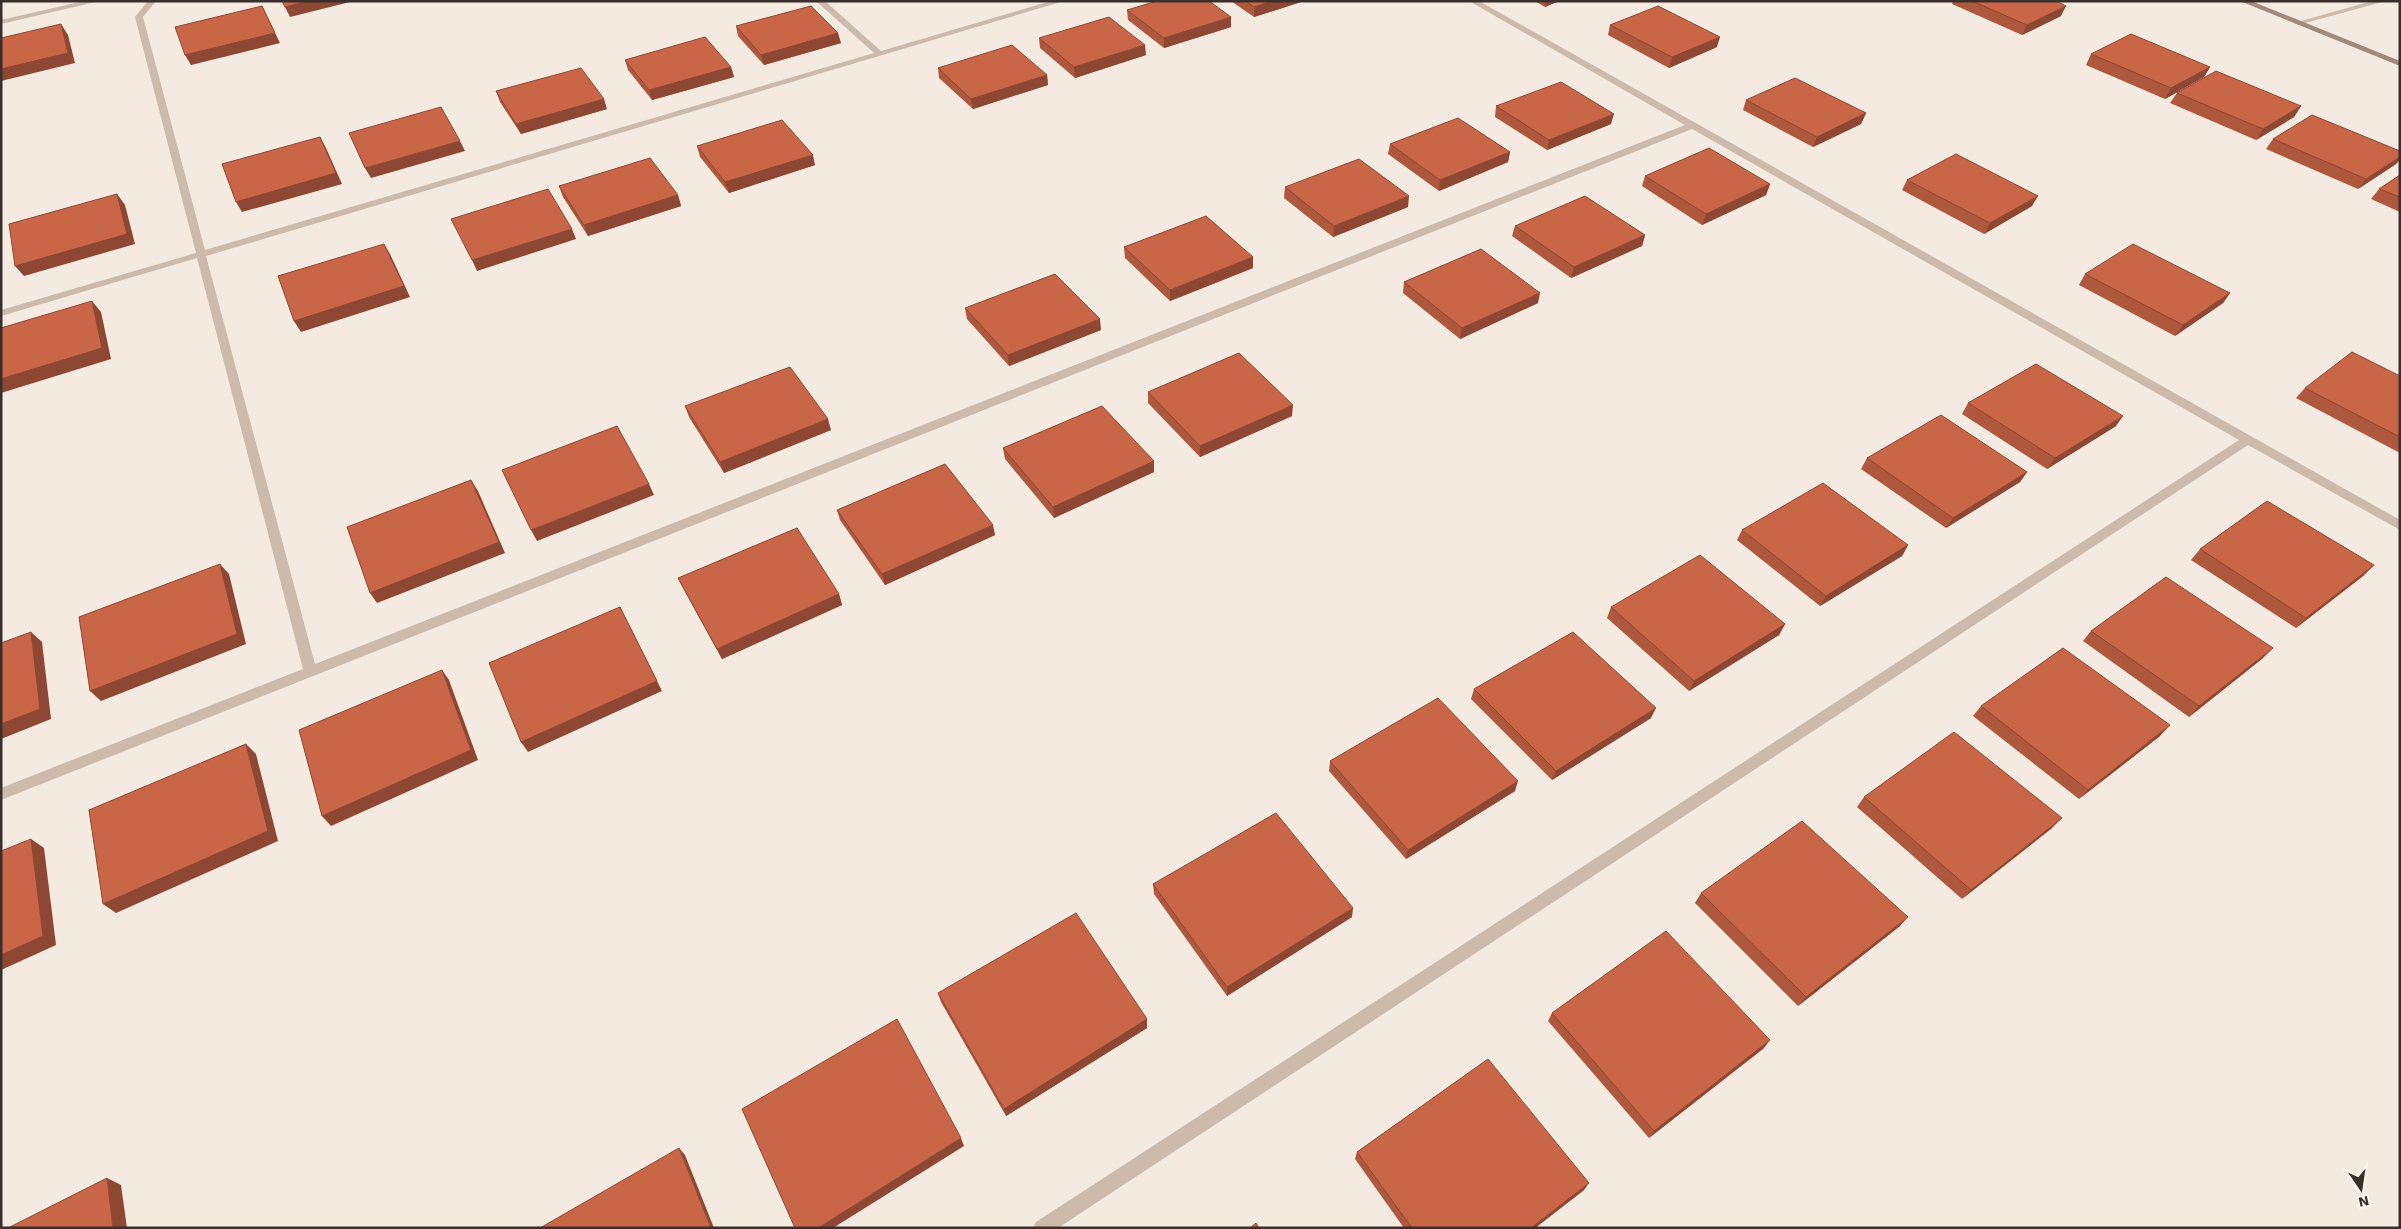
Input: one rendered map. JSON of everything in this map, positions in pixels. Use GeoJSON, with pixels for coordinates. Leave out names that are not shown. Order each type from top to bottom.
{"type":"FeatureCollection","features":[{"type":"Feature","properties":{"kind":"street"},"geometry":{"type":"LineString","coordinates":[[1,22],[96,1]]}},
{"type":"Feature","properties":{"kind":"street"},"geometry":{"type":"LineString","coordinates":[[152,1],[139,18],[310,671]]}},
{"type":"Feature","properties":{"kind":"street"},"geometry":{"type":"LineString","coordinates":[[820,1],[880,54]]}},
{"type":"Feature","properties":{"kind":"street"},"geometry":{"type":"LineString","coordinates":[[1,313],[1060,1]]}},
{"type":"Feature","properties":{"kind":"street"},"geometry":{"type":"LineString","coordinates":[[1472,1],[2400,526]]}},
{"type":"Feature","properties":{"kind":"street"},"geometry":{"type":"LineString","coordinates":[[2244,1],[2400,64]]}},
{"type":"Feature","properties":{"kind":"street"},"geometry":{"type":"LineString","coordinates":[[2298,23],[2382,1]]}},
{"type":"Feature","properties":{"kind":"street"},"geometry":{"type":"LineString","coordinates":[[1,794],[1693,126]]}},
{"type":"Feature","properties":{"kind":"street"},"geometry":{"type":"LineString","coordinates":[[1042,1228],[2249,439]]}},
{"type":"Feature","properties":{"kind":"building"},"geometry":{"type":"Polygon","coordinates":[[[282,1],[307,1],[285,7],[282,1]]]}},
{"type":"Feature","properties":{"kind":"building"},"geometry":{"type":"Polygon","coordinates":[[[1157,1],[1209,1],[1231,17],[1164,38],[1127,10],[1157,1]]]}},
{"type":"Feature","properties":{"kind":"building"},"geometry":{"type":"Polygon","coordinates":[[[1246,1],[1273,1],[1254,7],[1246,1]]]}},
{"type":"Feature","properties":{"kind":"building"},"geometry":{"type":"Polygon","coordinates":[[[1972,1],[2056,1],[2066,6],[2027,25],[1972,1]]]}},
{"type":"Feature","properties":{"kind":"building"},"geometry":{"type":"Polygon","coordinates":[[[262,6],[275,33],[185,55],[175,27],[262,6]]]}},
{"type":"Feature","properties":{"kind":"building"},"geometry":{"type":"Polygon","coordinates":[[[811,6],[838,33],[761,55],[736,26],[811,6]]]}},
{"type":"Feature","properties":{"kind":"building"},"geometry":{"type":"Polygon","coordinates":[[[1658,6],[1720,37],[1672,57],[1610,25],[1658,6]]]}},
{"type":"Feature","properties":{"kind":"building"},"geometry":{"type":"Polygon","coordinates":[[[1109,17],[1145,45],[1074,67],[1039,38],[1109,17]]]}},
{"type":"Feature","properties":{"kind":"building"},"geometry":{"type":"Polygon","coordinates":[[[61,24],[68,53],[1,69],[1,38],[61,24]]]}},
{"type":"Feature","properties":{"kind":"building"},"geometry":{"type":"Polygon","coordinates":[[[2131,34],[2210,67],[2171,88],[2091,54],[2131,34]]]}},
{"type":"Feature","properties":{"kind":"building"},"geometry":{"type":"Polygon","coordinates":[[[705,37],[731,67],[649,90],[625,60],[705,37]]]}},
{"type":"Feature","properties":{"kind":"building"},"geometry":{"type":"Polygon","coordinates":[[[1012,45],[1047,75],[971,99],[938,68],[1012,45]]]}},
{"type":"Feature","properties":{"kind":"building"},"geometry":{"type":"Polygon","coordinates":[[[581,68],[604,99],[516,124],[496,91],[581,68]]]}},
{"type":"Feature","properties":{"kind":"building"},"geometry":{"type":"Polygon","coordinates":[[[2216,71],[2301,106],[2263,129],[2177,93],[2216,71]]]}},
{"type":"Feature","properties":{"kind":"building"},"geometry":{"type":"Polygon","coordinates":[[[1795,78],[1866,113],[1817,137],[1746,100],[1795,78]]]}},
{"type":"Feature","properties":{"kind":"building"},"geometry":{"type":"Polygon","coordinates":[[[1561,82],[1614,114],[1549,140],[1496,106],[1561,82]]]}},
{"type":"Feature","properties":{"kind":"building"},"geometry":{"type":"Polygon","coordinates":[[[441,107],[460,141],[365,168],[349,133],[441,107]]]}},
{"type":"Feature","properties":{"kind":"building"},"geometry":{"type":"Polygon","coordinates":[[[2312,115],[2400,151],[2400,157],[2366,179],[2273,139],[2312,115]]]}},
{"type":"Feature","properties":{"kind":"building"},"geometry":{"type":"Polygon","coordinates":[[[1458,118],[1510,152],[1440,180],[1390,144],[1458,118]]]}},
{"type":"Feature","properties":{"kind":"building"},"geometry":{"type":"Polygon","coordinates":[[[782,120],[813,155],[725,182],[697,146],[782,120]]]}},
{"type":"Feature","properties":{"kind":"building"},"geometry":{"type":"Polygon","coordinates":[[[320,137],[336,173],[236,202],[222,164],[320,137]]]}},
{"type":"Feature","properties":{"kind":"building"},"geometry":{"type":"Polygon","coordinates":[[[1709,148],[1770,184],[1706,214],[1645,176],[1709,148]]]}},
{"type":"Feature","properties":{"kind":"building"},"geometry":{"type":"Polygon","coordinates":[[[1956,154],[2038,196],[1990,223],[1907,180],[1956,154]]]}},
{"type":"Feature","properties":{"kind":"building"},"geometry":{"type":"Polygon","coordinates":[[[650,158],[678,195],[584,225],[559,186],[650,158]]]}},
{"type":"Feature","properties":{"kind":"building"},"geometry":{"type":"Polygon","coordinates":[[[1359,159],[1409,196],[1334,226],[1285,187],[1359,159]]]}},
{"type":"Feature","properties":{"kind":"building"},"geometry":{"type":"Polygon","coordinates":[[[2400,175],[2400,197],[2379,189],[2400,175]]]}},
{"type":"Feature","properties":{"kind":"building"},"geometry":{"type":"Polygon","coordinates":[[[548,189],[572,229],[472,260],[451,219],[548,189]]]}},
{"type":"Feature","properties":{"kind":"building"},"geometry":{"type":"Polygon","coordinates":[[[117,194],[127,234],[15,266],[9,224],[117,194]]]}},
{"type":"Feature","properties":{"kind":"building"},"geometry":{"type":"Polygon","coordinates":[[[1585,196],[1645,235],[1574,267],[1515,226],[1585,196]]]}},
{"type":"Feature","properties":{"kind":"building"},"geometry":{"type":"Polygon","coordinates":[[[1206,216],[1253,257],[1170,290],[1124,247],[1206,216]]]}},
{"type":"Feature","properties":{"kind":"building"},"geometry":{"type":"Polygon","coordinates":[[[384,244],[404,286],[294,321],[278,276],[384,244]]]}},
{"type":"Feature","properties":{"kind":"building"},"geometry":{"type":"Polygon","coordinates":[[[2133,244],[2230,293],[2183,325],[2085,274],[2133,244]]]}},
{"type":"Feature","properties":{"kind":"building"},"geometry":{"type":"Polygon","coordinates":[[[1481,249],[1540,293],[1462,328],[1404,282],[1481,249]]]}},
{"type":"Feature","properties":{"kind":"building"},"geometry":{"type":"Polygon","coordinates":[[[1055,274],[1100,319],[1008,355],[965,308],[1055,274]]]}},
{"type":"Feature","properties":{"kind":"building"},"geometry":{"type":"Polygon","coordinates":[[[92,301],[102,348],[1,379],[1,328],[92,301]]]}},
{"type":"Feature","properties":{"kind":"building"},"geometry":{"type":"Polygon","coordinates":[[[2352,352],[2400,376],[2400,437],[2305,388],[2352,352]]]}},
{"type":"Feature","properties":{"kind":"building"},"geometry":{"type":"Polygon","coordinates":[[[1239,353],[1293,405],[1200,446],[1148,392],[1239,353]]]}},
{"type":"Feature","properties":{"kind":"building"},"geometry":{"type":"Polygon","coordinates":[[[2036,364],[2123,416],[2055,458],[1968,403],[2036,364]]]}},
{"type":"Feature","properties":{"kind":"building"},"geometry":{"type":"Polygon","coordinates":[[[790,367],[828,419],[720,462],[685,406],[790,367]]]}},
{"type":"Feature","properties":{"kind":"building"},"geometry":{"type":"Polygon","coordinates":[[[1102,406],[1154,461],[1053,507],[1003,448],[1102,406]]]}},
{"type":"Feature","properties":{"kind":"building"},"geometry":{"type":"Polygon","coordinates":[[[1941,415],[2027,472],[1953,518],[1867,458],[1941,415]]]}},
{"type":"Feature","properties":{"kind":"building"},"geometry":{"type":"Polygon","coordinates":[[[617,426],[649,484],[531,530],[502,470],[617,426]]]}},
{"type":"Feature","properties":{"kind":"building"},"geometry":{"type":"Polygon","coordinates":[[[945,464],[993,525],[882,574],[837,510],[945,464]]]}},
{"type":"Feature","properties":{"kind":"building"},"geometry":{"type":"Polygon","coordinates":[[[471,480],[499,542],[370,593],[347,527],[471,480]]]}},
{"type":"Feature","properties":{"kind":"building"},"geometry":{"type":"Polygon","coordinates":[[[1823,483],[1908,545],[1826,596],[1742,530],[1823,483]]]}},
{"type":"Feature","properties":{"kind":"building"},"geometry":{"type":"Polygon","coordinates":[[[2267,501],[2374,565],[2306,618],[2200,549],[2267,501]]]}},
{"type":"Feature","properties":{"kind":"building"},"geometry":{"type":"Polygon","coordinates":[[[797,528],[839,594],[717,649],[678,578],[797,528]]]}},
{"type":"Feature","properties":{"kind":"building"},"geometry":{"type":"Polygon","coordinates":[[[1700,555],[1785,624],[1694,681],[1611,607],[1700,555]]]}},
{"type":"Feature","properties":{"kind":"building"},"geometry":{"type":"Polygon","coordinates":[[[220,564],[237,634],[90,691],[79,617],[220,564]]]}},
{"type":"Feature","properties":{"kind":"building"},"geometry":{"type":"Polygon","coordinates":[[[2166,577],[2273,648],[2199,706],[2091,631],[2166,577]]]}},
{"type":"Feature","properties":{"kind":"building"},"geometry":{"type":"Polygon","coordinates":[[[620,607],[657,681],[521,742],[489,663],[620,607]]]}},
{"type":"Feature","properties":{"kind":"building"},"geometry":{"type":"Polygon","coordinates":[[[31,632],[40,709],[1,724],[1,643],[31,632]]]}},
{"type":"Feature","properties":{"kind":"building"},"geometry":{"type":"Polygon","coordinates":[[[1573,632],[1656,708],[1556,771],[1474,689],[1573,632]]]}},
{"type":"Feature","properties":{"kind":"building"},"geometry":{"type":"Polygon","coordinates":[[[2063,648],[2170,725],[2088,790],[1981,706],[2063,648]]]}},
{"type":"Feature","properties":{"kind":"building"},"geometry":{"type":"Polygon","coordinates":[[[442,670],[471,750],[322,816],[299,730],[442,670]]]}},
{"type":"Feature","properties":{"kind":"building"},"geometry":{"type":"Polygon","coordinates":[[[1438,698],[1518,781],[1408,850],[1330,761],[1438,698]]]}},
{"type":"Feature","properties":{"kind":"building"},"geometry":{"type":"Polygon","coordinates":[[[1954,732],[2062,818],[1971,890],[1864,797],[1954,732]]]}},
{"type":"Feature","properties":{"kind":"building"},"geometry":{"type":"Polygon","coordinates":[[[246,744],[268,831],[103,904],[89,810],[246,744]]]}},
{"type":"Feature","properties":{"kind":"building"},"geometry":{"type":"Polygon","coordinates":[[[1276,813],[1353,908],[1227,987],[1153,884],[1276,813]]]}},
{"type":"Feature","properties":{"kind":"building"},"geometry":{"type":"Polygon","coordinates":[[[1802,821],[1908,917],[1806,997],[1701,893],[1802,821]]]}},
{"type":"Feature","properties":{"kind":"building"},"geometry":{"type":"Polygon","coordinates":[[[31,839],[43,936],[1,955],[1,851],[31,839]]]}},
{"type":"Feature","properties":{"kind":"building"},"geometry":{"type":"Polygon","coordinates":[[[1076,913],[1147,1019],[1004,1109],[938,993],[1076,913]]]}},
{"type":"Feature","properties":{"kind":"building"},"geometry":{"type":"Polygon","coordinates":[[[1666,931],[1770,1040],[1654,1131],[1552,1013],[1666,931]]]}},
{"type":"Feature","properties":{"kind":"building"},"geometry":{"type":"Polygon","coordinates":[[[897,1019],[961,1138],[818,1228],[795,1228],[742,1109],[897,1019]]]}},
{"type":"Feature","properties":{"kind":"building"},"geometry":{"type":"Polygon","coordinates":[[[1488,1059],[1589,1183],[1531,1228],[1412,1228],[1357,1152],[1488,1059]]]}},
{"type":"Feature","properties":{"kind":"building"},"geometry":{"type":"Polygon","coordinates":[[[679,1148],[711,1228],[540,1228],[679,1148]]]}},
{"type":"Feature","properties":{"kind":"building"},"geometry":{"type":"Polygon","coordinates":[[[107,1178],[113,1228],[8,1228],[107,1178]]]}},
{"type":"Feature","properties":{"kind":"building"},"geometry":{"type":"Polygon","coordinates":[[[1256,1223],[1259,1228],[1250,1228],[1256,1223]]]}}]}
